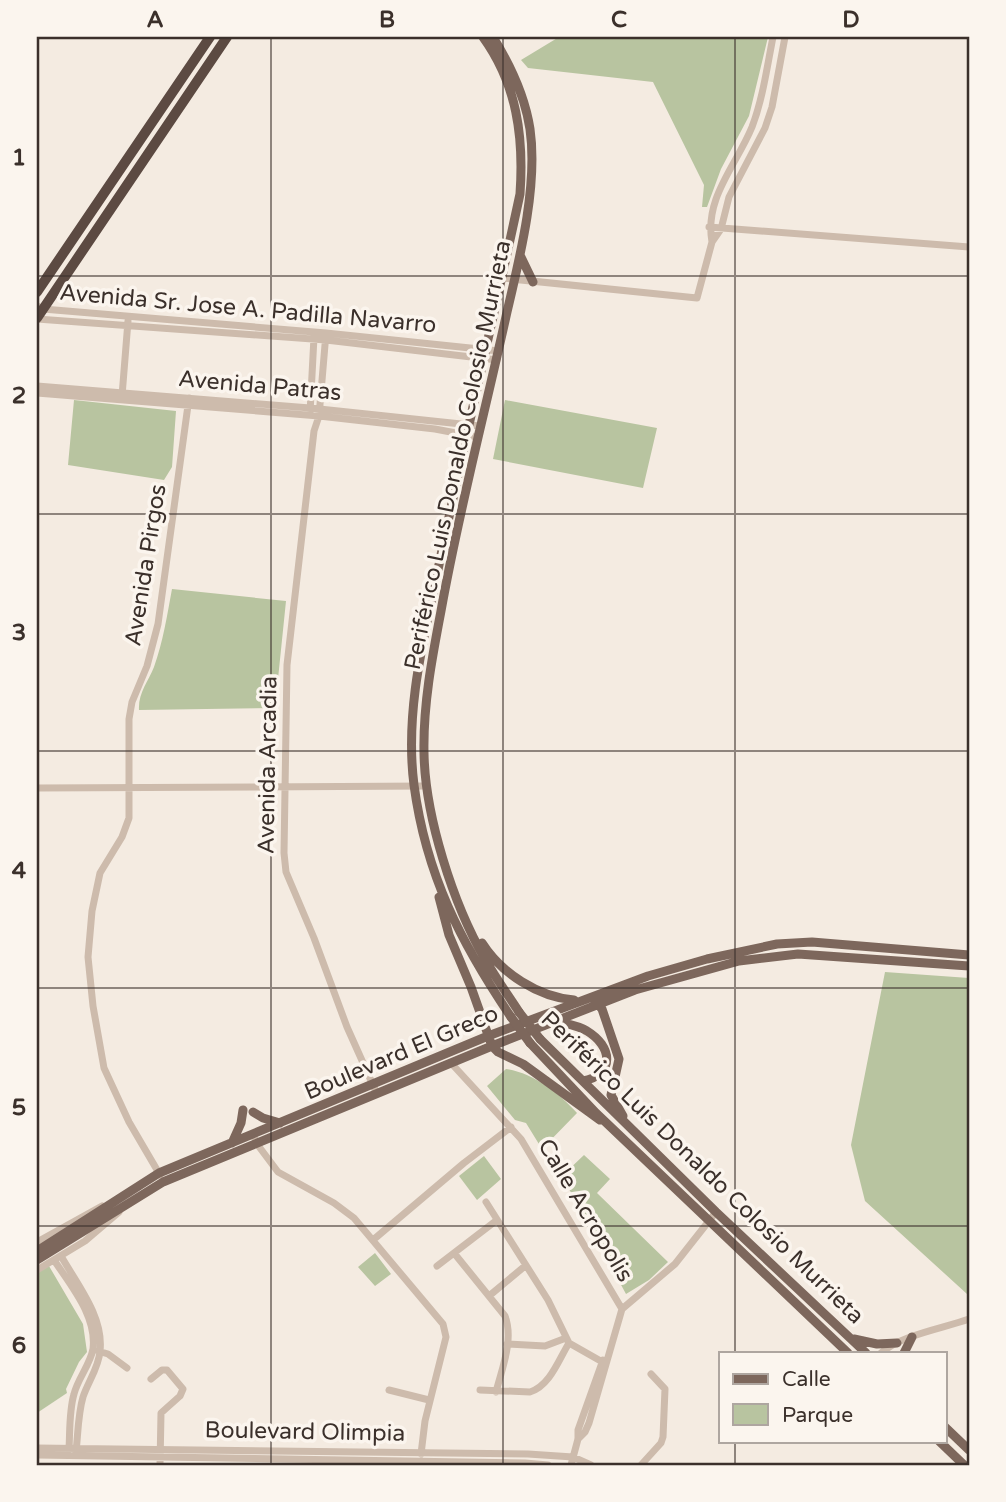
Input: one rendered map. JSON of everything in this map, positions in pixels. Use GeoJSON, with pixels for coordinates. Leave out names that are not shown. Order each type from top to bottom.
{"type":"FeatureCollection","features":[{"type":"Feature","properties":{"kind":"highway"},"geometry":{"type":"LineString","coordinates":[[37,292],[210,37]]}},
{"type":"Feature","properties":{"kind":"highway"},"geometry":{"type":"LineString","coordinates":[[38,313],[227,37]]}},
{"type":"Feature","properties":{"kind":"highway"},"geometry":{"type":"LineString","coordinates":[[110,210],[112,189],[120,170]]}},
{"type":"Feature","properties":{"kind":"highway"},"geometry":{"type":"LineString","coordinates":[[80,229],[90,219],[110,210]]}},
{"type":"Feature","properties":{"kind":"main road","name":"Periférico Luis Donaldo Colosio Murrieta"},"geometry":{"type":"LineString","coordinates":[[483,37],[506,77],[518,116],[521,140],[520,194],[420,655],[411,739],[414,786],[426,847],[439,888],[482,974],[515,1014],[632,1129],[847,1352]]}},
{"type":"Feature","properties":{"kind":"main road","name":"Periférico Luis Donaldo Colosio Murrieta"},"geometry":{"type":"LineString","coordinates":[[494,37],[524,99],[530,131],[530,195],[498,355],[452,551],[433,656],[425,714],[424,754],[435,826],[454,892],[484,958],[530,1043],[607,1123],[865,1352]]}},
{"type":"Feature","properties":{"kind":"main road"},"geometry":{"type":"LineString","coordinates":[[519,253],[533,282]]}},
{"type":"Feature","properties":{"kind":"main road"},"geometry":{"type":"LineString","coordinates":[[439,888],[442,915],[492,1046],[523,1065],[589,1115],[607,1123]]}},
{"type":"Feature","properties":{"kind":"main road"},"geometry":{"type":"LineString","coordinates":[[466,918],[498,963],[542,993],[556,999],[584,999],[599,1003],[619,1059],[611,1095],[632,1129]]}},
{"type":"Feature","properties":{"kind":"main road","name":"Boulevard El Greco"},"geometry":{"type":"LineString","coordinates":[[37,1260],[161,1178],[232,1143],[488,1036],[672,968],[777,943],[812,942],[969,955]]}},
{"type":"Feature","properties":{"kind":"main road","name":"Boulevard El Greco"},"geometry":{"type":"LineString","coordinates":[[161,1178],[261,1142],[599,1003],[635,990],[739,961],[781,955],[824,955],[969,965]]}},
{"type":"Feature","properties":{"kind":"main road"},"geometry":{"type":"LineString","coordinates":[[556,1021],[578,1026],[591,1033],[605,1051],[607,1059],[604,1071],[596,1078],[583,1081]]}},
{"type":"Feature","properties":{"kind":"main road"},"geometry":{"type":"LineString","coordinates":[[232,1143],[248,1111],[280,1123]]}},
{"type":"Feature","properties":{"kind":"main road","name":"Boulevard El Greco"},"geometry":{"type":"LineString","coordinates":[[37,1251],[82,1228]]}},
{"type":"Feature","properties":{"kind":"main road"},"geometry":{"type":"LineString","coordinates":[[851,1339],[877,1344],[905,1340],[904,1352]]}},
{"type":"Feature","properties":{"kind":"main road"},"geometry":{"type":"LineString","coordinates":[[838,1343],[848,1345],[857,1352]]}},
{"type":"Feature","properties":{"kind":"main road"},"geometry":{"type":"LineString","coordinates":[[946,1428],[969,1450]]}},
{"type":"Feature","properties":{"kind":"main road"},"geometry":{"type":"LineString","coordinates":[[940,1442],[964,1465]]}},
{"type":"Feature","properties":{"kind":"street"},"geometry":{"type":"LineString","coordinates":[[712,243],[709,227],[717,195],[759,106],[773,37]]}},
{"type":"Feature","properties":{"kind":"street"},"geometry":{"type":"LineString","coordinates":[[502,278],[697,298],[712,243],[721,229],[734,185],[765,128],[772,107],[785,37]]}},
{"type":"Feature","properties":{"kind":"street"},"geometry":{"type":"LineString","coordinates":[[709,227],[969,247]]}},
{"type":"Feature","properties":{"kind":"street","name":"Avenida Sr. Jose A. Padilla Navarro"},"geometry":{"type":"LineString","coordinates":[[38,313],[129,316],[498,355]]}},
{"type":"Feature","properties":{"kind":"street","name":"Avenida Sr. Jose A. Padilla Navarro"},"geometry":{"type":"LineString","coordinates":[[38,313],[128,325],[314,335]]}},
{"type":"Feature","properties":{"kind":"street"},"geometry":{"type":"LineString","coordinates":[[122,396],[129,316]]}},
{"type":"Feature","properties":{"kind":"street","name":"Avenida Arcadia"},"geometry":{"type":"LineString","coordinates":[[314,335],[310,412],[314,431]]}},
{"type":"Feature","properties":{"kind":"street","name":"Avenida Arcadia"},"geometry":{"type":"LineString","coordinates":[[326,336],[319,413],[314,431],[287,665],[286,872],[347,1027],[377,1094]]}},
{"type":"Feature","properties":{"kind":"street","name":"Avenida Patras"},"geometry":{"type":"LineString","coordinates":[[37,386],[468,429],[480,426]]}},
{"type":"Feature","properties":{"kind":"street","name":"Avenida Patras"},"geometry":{"type":"LineString","coordinates":[[37,393],[122,396]]}},
{"type":"Feature","properties":{"kind":"street","name":"Avenida Pirgos"},"geometry":{"type":"LineString","coordinates":[[161,1178],[107,1077],[99,1045],[89,975],[92,911],[100,873],[127,828],[130,788],[129,719],[132,702],[147,666],[156,634],[188,402]]}},
{"type":"Feature","properties":{"kind":"street","name":"Avenida Patras"},"geometry":{"type":"LineString","coordinates":[[468,429],[477,437]]}},
{"type":"Feature","properties":{"kind":"street"},"geometry":{"type":"LineString","coordinates":[[37,788],[427,786]]}},
{"type":"Feature","properties":{"kind":"street","name":"Calle Acropolis"},"geometry":{"type":"LineString","coordinates":[[451,1063],[513,1129],[622,1309]]}},
{"type":"Feature","properties":{"kind":"street"},"geometry":{"type":"LineString","coordinates":[[373,1240],[464,1163],[513,1129]]}},
{"type":"Feature","properties":{"kind":"street"},"geometry":{"type":"LineString","coordinates":[[257,1132],[265,1152],[278,1172],[343,1208],[373,1240],[445,1328],[446,1337],[429,1400],[421,1452],[422,1463]]}},
{"type":"Feature","properties":{"kind":"street"},"geometry":{"type":"LineString","coordinates":[[37,1242],[89,1212],[123,1201]]}},
{"type":"Feature","properties":{"kind":"street"},"geometry":{"type":"LineString","coordinates":[[37,1270],[101,1228],[123,1201]]}},
{"type":"Feature","properties":{"kind":"street"},"geometry":{"type":"LineString","coordinates":[[486,1202],[548,1300],[568,1341],[604,1363]]}},
{"type":"Feature","properties":{"kind":"street"},"geometry":{"type":"LineString","coordinates":[[591,1465],[572,1461],[578,1430],[596,1388],[622,1309],[675,1264],[713,1216]]}},
{"type":"Feature","properties":{"kind":"street"},"geometry":{"type":"LineString","coordinates":[[437,1266],[497,1220]]}},
{"type":"Feature","properties":{"kind":"street"},"geometry":{"type":"LineString","coordinates":[[454,1253],[508,1323],[507,1344],[496,1392]]}},
{"type":"Feature","properties":{"kind":"street"},"geometry":{"type":"LineString","coordinates":[[57,1258],[97,1323],[96,1350],[76,1410],[74,1451]]}},
{"type":"Feature","properties":{"kind":"street"},"geometry":{"type":"LineString","coordinates":[[489,1296],[525,1266]]}},
{"type":"Feature","properties":{"kind":"street"},"geometry":{"type":"LineString","coordinates":[[883,1352],[905,1340],[969,1319]]}},
{"type":"Feature","properties":{"kind":"street"},"geometry":{"type":"LineString","coordinates":[[891,1352],[905,1340]]}},
{"type":"Feature","properties":{"kind":"street"},"geometry":{"type":"LineString","coordinates":[[507,1344],[545,1346],[568,1341]]}},
{"type":"Feature","properties":{"kind":"street"},"geometry":{"type":"LineString","coordinates":[[480,1390],[536,1390],[545,1383],[568,1341]]}},
{"type":"Feature","properties":{"kind":"street"},"geometry":{"type":"LineString","coordinates":[[96,1350],[108,1354],[127,1368]]}},
{"type":"Feature","properties":{"kind":"street"},"geometry":{"type":"LineString","coordinates":[[151,1379],[162,1370],[167,1370],[183,1389],[180,1396],[162,1413],[160,1457]]}},
{"type":"Feature","properties":{"kind":"street"},"geometry":{"type":"LineString","coordinates":[[641,1465],[661,1443],[663,1437],[664,1389],[651,1374]]}},
{"type":"Feature","properties":{"kind":"street"},"geometry":{"type":"LineString","coordinates":[[389,1390],[429,1400]]}},
{"type":"Feature","properties":{"kind":"street","name":"Boulevard Olimpia"},"geometry":{"type":"LineString","coordinates":[[37,1448],[238,1462],[548,1465]]}},
{"type":"Feature","properties":{"kind":"street"},"geometry":{"type":"LineString","coordinates":[[238,1462],[239,1450]]}},
{"type":"Feature","properties":{"kind":"street","name":"Boulevard Olimpia"},"geometry":{"type":"LineString","coordinates":[[160,1457],[239,1450],[528,1454],[572,1461]]}},
{"type":"Feature","properties":{"kind":"street","name":"Boulevard Olimpia"},"geometry":{"type":"LineString","coordinates":[[37,1455],[74,1451]]}},
{"type":"Feature","properties":{"kind":"street"},"geometry":{"type":"LineString","coordinates":[[316,1452],[316,1463]]}},
{"type":"Feature","properties":{"kind":"green space"},"geometry":{"type":"Polygon","coordinates":[[[559,37],[768,37],[749,116],[721,169],[707,207],[702,207],[704,185],[653,82],[528,68],[521,60],[559,37]]]}},
{"type":"Feature","properties":{"kind":"green space"},"geometry":{"type":"Polygon","coordinates":[[[74,400],[176,411],[172,467],[164,480],[68,465],[74,400]]]}},
{"type":"Feature","properties":{"kind":"green space"},"geometry":{"type":"Polygon","coordinates":[[[505,400],[657,428],[643,488],[493,459],[505,400]]]}},
{"type":"Feature","properties":{"kind":"green space"},"geometry":{"type":"Polygon","coordinates":[[[172,589],[286,601],[275,708],[139,710],[142,693],[160,648],[172,589]]]}},
{"type":"Feature","properties":{"kind":"green space"},"geometry":{"type":"Polygon","coordinates":[[[885,972],[969,978],[969,1294],[865,1201],[851,1145],[885,972]]]}},
{"type":"Feature","properties":{"kind":"green space"},"geometry":{"type":"Polygon","coordinates":[[[506,1069],[545,1085],[577,1113],[542,1149],[526,1123],[515,1120],[487,1086],[506,1069]]]}},
{"type":"Feature","properties":{"kind":"green space"},"geometry":{"type":"Polygon","coordinates":[[[584,1155],[610,1179],[597,1193],[668,1262],[649,1280],[626,1294],[562,1176],[584,1155]]]}},
{"type":"Feature","properties":{"kind":"green space"},"geometry":{"type":"Polygon","coordinates":[[[484,1156],[501,1179],[477,1200],[459,1176],[484,1156]]]}},
{"type":"Feature","properties":{"kind":"green space"},"geometry":{"type":"Polygon","coordinates":[[[375,1253],[391,1274],[375,1286],[358,1267],[375,1253]]]}},
{"type":"Feature","properties":{"kind":"green space"},"geometry":{"type":"Polygon","coordinates":[[[49,1266],[83,1324],[87,1352],[79,1362],[66,1389],[67,1393],[37,1413],[37,1273],[49,1266]]]}}]}
